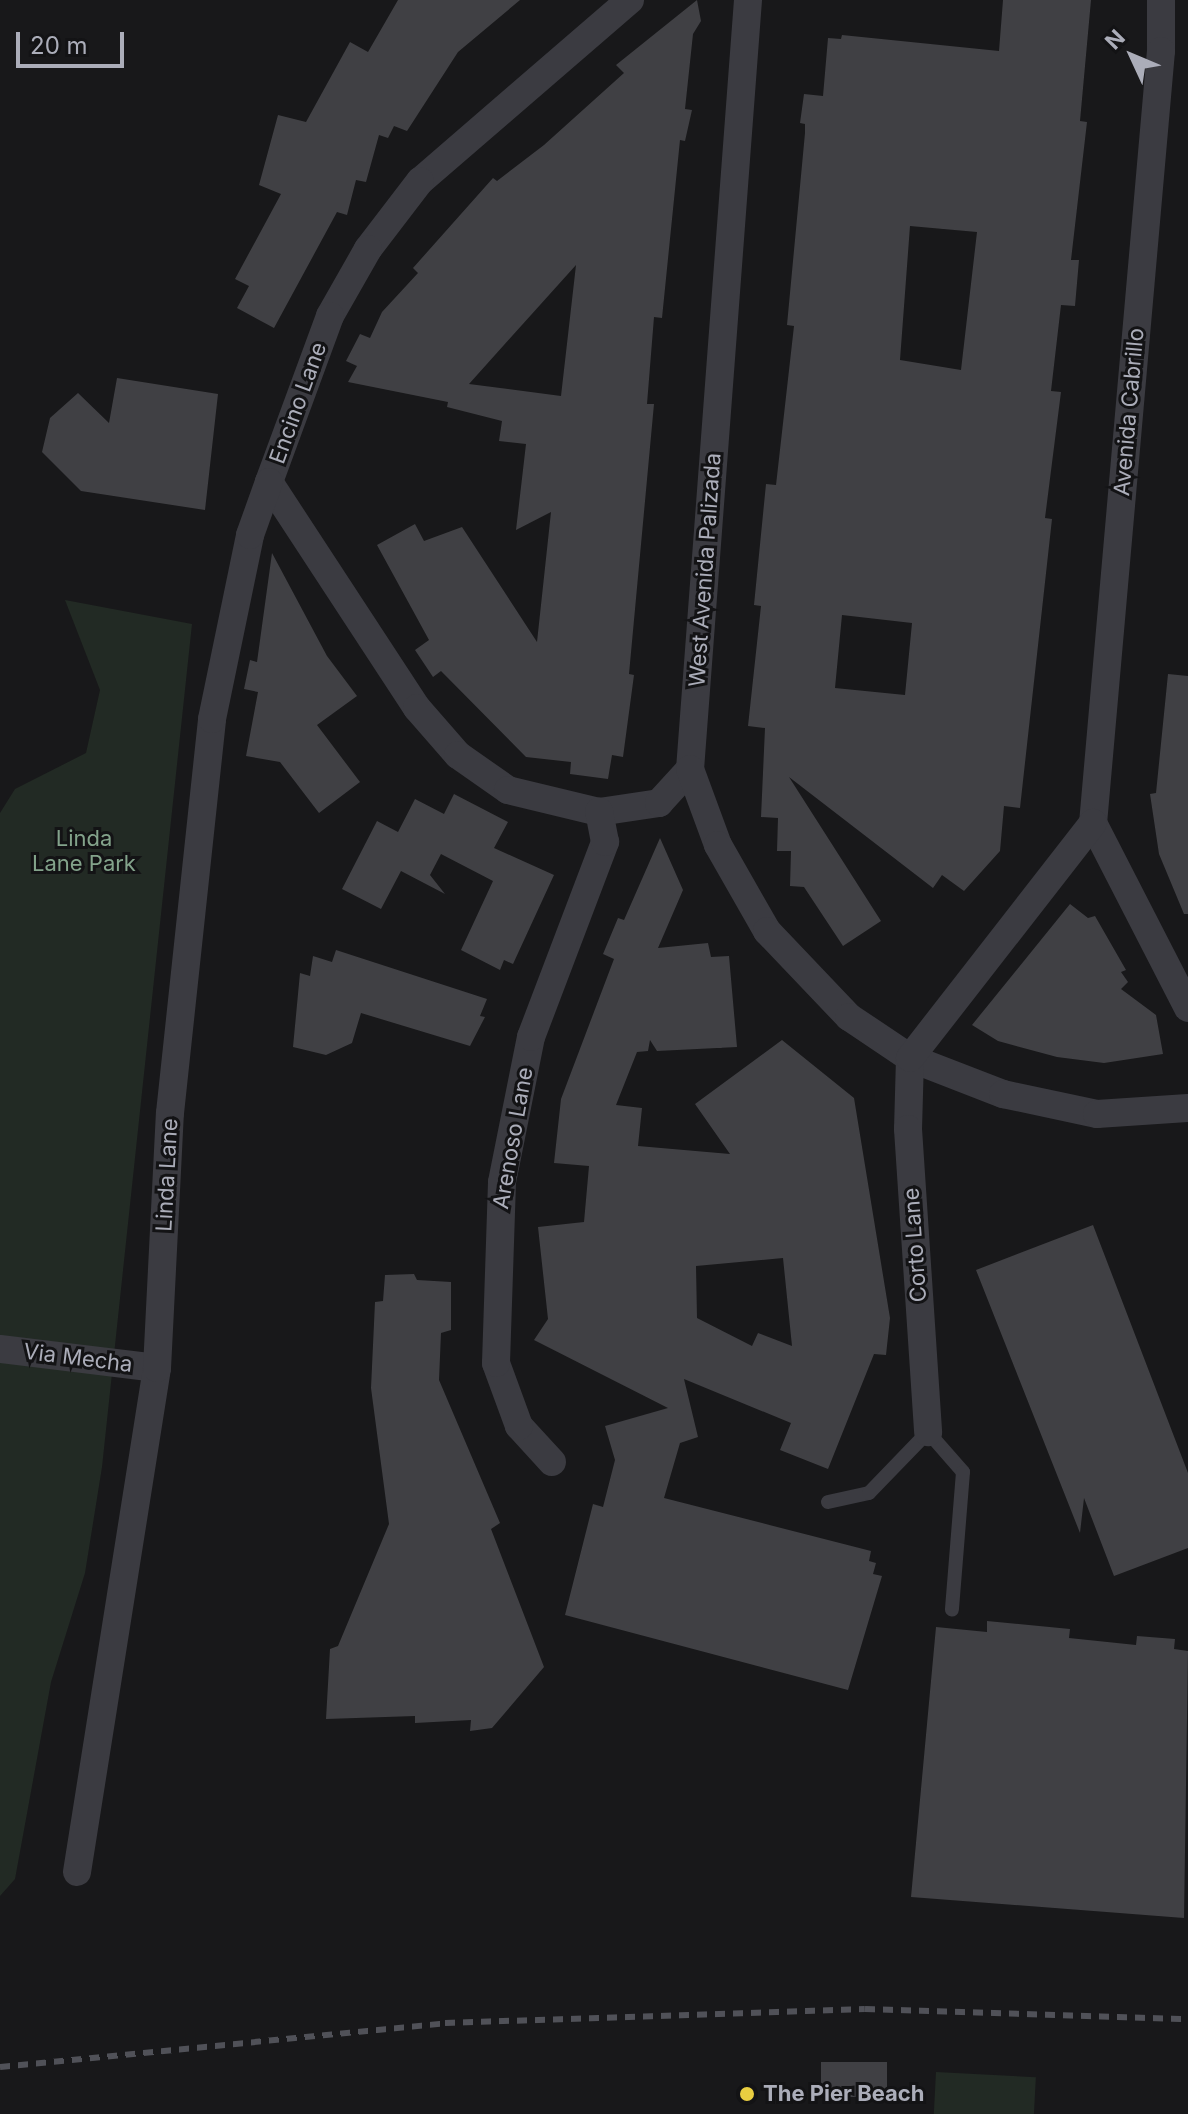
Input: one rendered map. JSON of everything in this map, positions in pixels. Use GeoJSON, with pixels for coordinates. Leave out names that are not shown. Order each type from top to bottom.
{"type":"FeatureCollection","features":[{"type":"Feature","properties":{"kind":"street","name":"Encino Lane"},"geometry":{"type":"LineString","coordinates":[[630,0],[420,181],[368,249],[330,316],[269,482],[417,708],[458,755],[508,790],[599,812],[659,803],[690,769]]}},
{"type":"Feature","properties":{"kind":"street","name":"West Avenida Palizada"},"geometry":{"type":"LineString","coordinates":[[748,0],[690,769],[718,845],[767,931],[849,1017],[910,1058],[1003,1094],[1097,1114],[1188,1108]]}},
{"type":"Feature","properties":{"kind":"street","name":"Avenida Cabrillo"},"geometry":{"type":"LineString","coordinates":[[1093,823],[1161,51],[1161,0]]}},
{"type":"Feature","properties":{"kind":"street","name":"Linda Lane"},"geometry":{"type":"LineString","coordinates":[[77,1872],[157,1368],[170,1113],[212,719],[250,535],[269,482]]}},
{"type":"Feature","properties":{"kind":"street","name":"Arenoso Lane"},"geometry":{"type":"LineString","coordinates":[[552,1462],[519,1426],[496,1363],[497,1256],[502,1182],[531,1037],[605,842],[599,812]]}},
{"type":"Feature","properties":{"kind":"street"},"geometry":{"type":"LineString","coordinates":[[910,1058],[1093,823],[1188,1008]]}},
{"type":"Feature","properties":{"kind":"street","name":"Corto Lane"},"geometry":{"type":"LineString","coordinates":[[910,1058],[908,1129],[928,1432]]}},
{"type":"Feature","properties":{"kind":"street","name":"Via Mecha"},"geometry":{"type":"LineString","coordinates":[[0,1349],[157,1368]]}},
{"type":"Feature","properties":{"kind":"lane"},"geometry":{"type":"LineString","coordinates":[[828,1502],[869,1493],[928,1432],[963,1472],[952,1610]]}},
{"type":"Feature","properties":{"kind":"green space","name":"Linda Lane Park"},"geometry":{"type":"Polygon","coordinates":[[[65,600],[192,624],[102,1467],[85,1573],[51,1682],[15,1879],[0,1896],[0,813],[15,789],[86,753],[100,690],[65,600]]]}},
{"type":"Feature","properties":{"kind":"green space"},"geometry":{"type":"Polygon","coordinates":[[[936,2072],[1036,2077],[1034,2114],[934,2114],[936,2072]]]}},
{"type":"Feature","properties":{"kind":"building"},"geometry":{"type":"Polygon","coordinates":[[[398,0],[520,0],[458,52],[407,131],[394,126],[388,138],[379,135],[366,182],[356,180],[347,215],[337,212],[274,328],[237,308],[249,286],[235,279],[281,194],[259,185],[278,115],[306,122],[350,42],[368,52],[398,0]]]}},
{"type":"Feature","properties":{"kind":"building"},"geometry":{"type":"Polygon","coordinates":[[[697,0],[701,21],[693,34],[685,109],[692,110],[685,141],[680,140],[662,318],[654,317],[647,404],[654,404],[629,674],[634,675],[623,757],[612,755],[608,779],[570,774],[571,762],[526,757],[441,671],[433,677],[415,650],[429,640],[377,545],[415,524],[424,541],[462,527],[537,642],[551,512],[516,530],[526,444],[499,441],[502,421],[447,407],[448,402],[348,382],[357,366],[346,361],[360,334],[370,338],[382,312],[418,273],[413,268],[493,178],[497,181],[544,145],[624,73],[616,65],[697,0]],[[576,265],[469,384],[561,396],[576,265]]]}},
{"type":"Feature","properties":{"kind":"building"},"geometry":{"type":"Polygon","coordinates":[[[1003,0],[1091,0],[1080,121],[1087,122],[1071,260],[1079,260],[1075,306],[1061,305],[1051,391],[1061,392],[1045,518],[1052,519],[1020,808],[1004,806],[1000,851],[964,891],[942,875],[933,888],[789,777],[881,921],[843,946],[804,887],[790,886],[791,851],[777,851],[778,818],[761,817],[765,728],[748,726],[761,606],[754,605],[766,484],[776,485],[794,326],[787,325],[805,133],[805,124],[800,123],[804,94],[823,96],[828,38],[841,39],[842,35],[999,51],[1003,0]],[[910,226],[900,360],[961,370],[977,232],[910,226]],[[842,615],[835,688],[905,695],[912,623],[842,615]]]}},
{"type":"Feature","properties":{"kind":"building"},"geometry":{"type":"Polygon","coordinates":[[[117,378],[218,394],[205,510],[81,491],[42,452],[50,418],[78,393],[109,423],[117,378]]]}},
{"type":"Feature","properties":{"kind":"building"},"geometry":{"type":"Polygon","coordinates":[[[272,553],[327,656],[357,696],[317,725],[360,782],[319,813],[280,762],[246,756],[258,692],[244,689],[250,660],[257,662],[272,553]]]}},
{"type":"Feature","properties":{"kind":"building"},"geometry":{"type":"Polygon","coordinates":[[[1168,674],[1188,676],[1188,914],[1184,914],[1159,854],[1150,794],[1156,793],[1168,674]]]}},
{"type":"Feature","properties":{"kind":"building"},"geometry":{"type":"Polygon","coordinates":[[[454,794],[508,822],[494,848],[554,875],[513,964],[504,960],[500,970],[461,950],[493,881],[441,854],[430,875],[445,894],[401,871],[381,909],[342,889],[377,821],[398,832],[415,799],[444,814],[454,794]]]}},
{"type":"Feature","properties":{"kind":"building"},"geometry":{"type":"Polygon","coordinates":[[[660,838],[683,890],[658,948],[708,943],[711,957],[729,956],[737,1047],[657,1051],[650,1040],[648,1051],[637,1052],[616,1105],[642,1108],[638,1146],[730,1154],[695,1104],[782,1040],[854,1098],[890,1318],[886,1355],[874,1354],[828,1469],[780,1450],[791,1423],[684,1379],[698,1437],[680,1443],[664,1498],[871,1551],[869,1561],[876,1563],[873,1574],[882,1576],[848,1690],[565,1615],[593,1504],[603,1507],[615,1460],[605,1426],[668,1408],[534,1340],[548,1319],[538,1227],[584,1222],[589,1166],[554,1163],[561,1099],[614,959],[603,954],[618,918],[624,920],[660,838]],[[783,1258],[696,1266],[697,1318],[752,1346],[758,1333],[792,1346],[783,1258]]]}},
{"type":"Feature","properties":{"kind":"building"},"geometry":{"type":"Polygon","coordinates":[[[1070,904],[1088,918],[1095,916],[1126,970],[1121,972],[1128,982],[1121,989],[1156,1015],[1163,1054],[1104,1063],[1057,1057],[998,1041],[972,1025],[1070,904]]]}},
{"type":"Feature","properties":{"kind":"building"},"geometry":{"type":"Polygon","coordinates":[[[336,950],[487,999],[480,1016],[485,1017],[470,1046],[361,1013],[352,1043],[326,1055],[293,1047],[300,973],[310,976],[313,956],[332,962],[336,950]]]}},
{"type":"Feature","properties":{"kind":"building"},"geometry":{"type":"Polygon","coordinates":[[[1093,1225],[1188,1473],[1188,1548],[1114,1576],[1084,1498],[1080,1533],[976,1270],[1093,1225]]]}},
{"type":"Feature","properties":{"kind":"building"},"geometry":{"type":"Polygon","coordinates":[[[414,1274],[417,1280],[451,1282],[451,1330],[441,1333],[439,1380],[500,1523],[491,1529],[544,1667],[492,1728],[470,1731],[471,1720],[415,1723],[415,1716],[326,1719],[330,1649],[338,1646],[389,1524],[371,1388],[375,1302],[383,1301],[385,1275],[414,1274]]]}},
{"type":"Feature","properties":{"kind":"building"},"geometry":{"type":"Polygon","coordinates":[[[987,1621],[1070,1629],[1069,1638],[1136,1645],[1137,1636],[1175,1639],[1174,1649],[1188,1651],[1184,1918],[911,1897],[936,1627],[987,1632],[987,1621]]]}},
{"type":"Feature","properties":{"kind":"building"},"geometry":{"type":"Polygon","coordinates":[[[821,2062],[887,2062],[887,2097],[821,2097],[821,2062]]]}},
{"type":"Feature","properties":{"kind":"railway"},"geometry":{"type":"LineString","coordinates":[[0,2067],[445,2023],[865,2009],[1188,2019]]}},
{"type":"Feature","properties":{"kind":"place","name":"The Pier Beach"},"geometry":{"type":"Point","coordinates":[747,2094]}}]}
